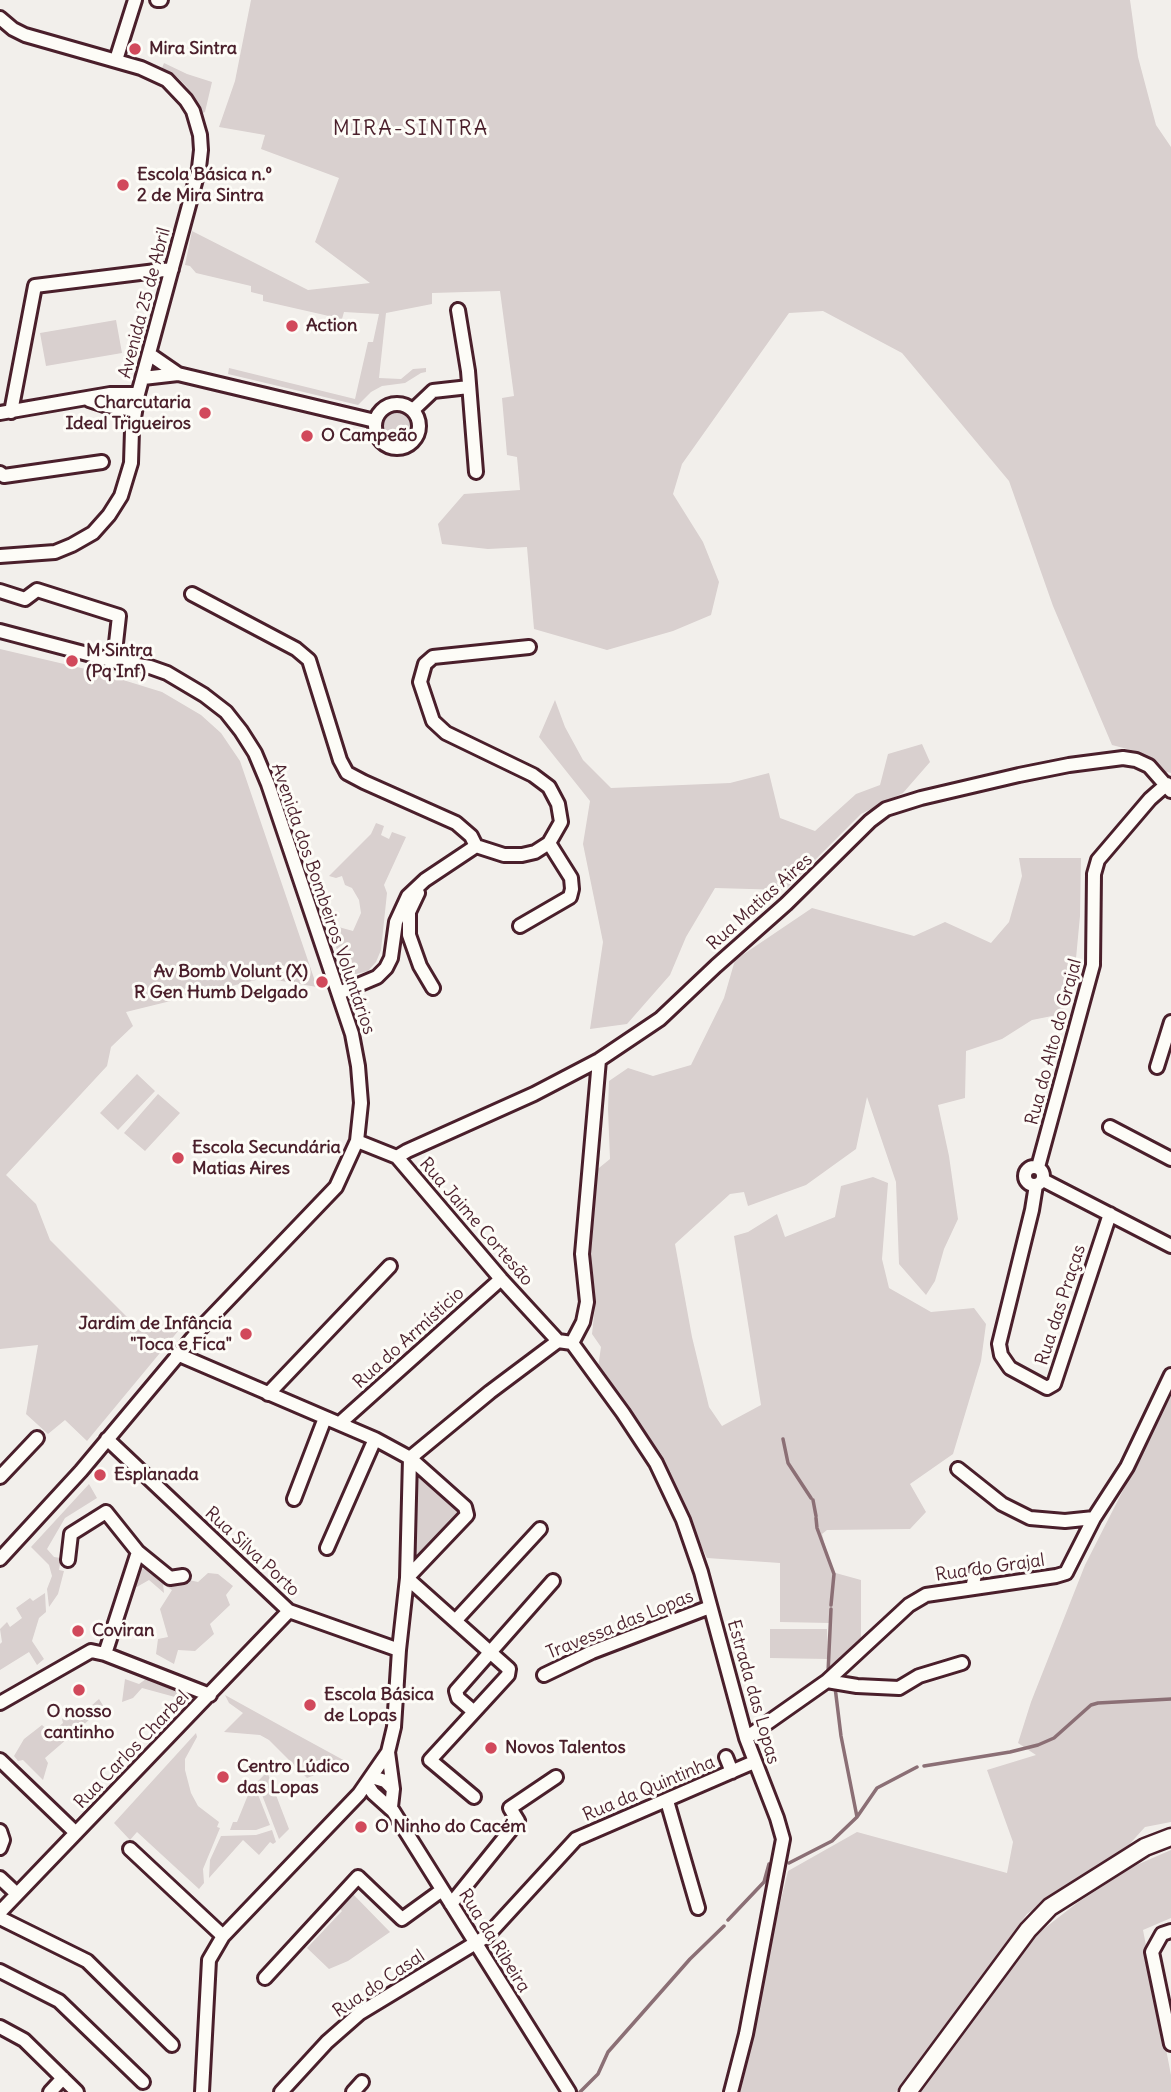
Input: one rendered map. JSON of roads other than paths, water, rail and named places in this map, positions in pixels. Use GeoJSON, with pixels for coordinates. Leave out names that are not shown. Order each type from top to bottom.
{"type":"FeatureCollection","features":[{"type":"Feature","properties":{"kind":"main road"},"geometry":{"type":"LineString","coordinates":[[908,2092],[1028,1930],[1050,1907],[1145,1847],[1171,1837]]}},
{"type":"Feature","properties":{"kind":"street"},"geometry":{"type":"LineString","coordinates":[[116,60],[135,0]]}},
{"type":"Feature","properties":{"kind":"street","name":"Avenida 25 de Abril"},"geometry":{"type":"LineString","coordinates":[[0,556],[55,552],[93,533],[121,496],[131,463],[132,430],[138,394],[199,168],[201,150],[197,122],[186,100],[167,80],[116,60],[25,35],[2,22]]}},
{"type":"Feature","properties":{"kind":"street"},"geometry":{"type":"LineString","coordinates":[[138,394],[110,394],[3,413],[35,286],[172,269]]}},
{"type":"Feature","properties":{"kind":"street"},"geometry":{"type":"LineString","coordinates":[[458,310],[469,387],[476,472]]}},
{"type":"Feature","properties":{"kind":"street"},"geometry":{"type":"LineString","coordinates":[[149,354],[178,374]]}},
{"type":"Feature","properties":{"kind":"street"},"geometry":{"type":"LineString","coordinates":[[143,378],[178,374],[375,421]]}},
{"type":"Feature","properties":{"kind":"street"},"geometry":{"type":"LineString","coordinates":[[413,410],[433,391],[469,387]]}},
{"type":"Feature","properties":{"kind":"street"},"geometry":{"type":"LineString","coordinates":[[88,400],[135,410]]}},
{"type":"Feature","properties":{"kind":"street"},"geometry":{"type":"LineString","coordinates":[[401,403],[413,410],[420,425],[418,433],[407,446],[399,448],[383,443],[378,437],[375,421],[382,409],[401,403]]}},
{"type":"Feature","properties":{"kind":"street"},"geometry":{"type":"LineString","coordinates":[[107,406],[132,430]]}},
{"type":"Feature","properties":{"kind":"street"},"geometry":{"type":"LineString","coordinates":[[0,473],[5,476],[102,462]]}},
{"type":"Feature","properties":{"kind":"street"},"geometry":{"type":"LineString","coordinates":[[0,591],[25,599],[37,590],[119,616],[114,661]]}},
{"type":"Feature","properties":{"kind":"street"},"geometry":{"type":"LineString","coordinates":[[192,594],[296,649],[309,660],[340,760],[348,773],[456,823],[471,836],[476,846],[504,855],[535,852],[549,843],[561,822],[558,804],[549,787],[533,775],[446,733],[433,721],[420,682],[425,664],[433,657],[529,646]]}},
{"type":"Feature","properties":{"kind":"street","name":"Avenida dos Bombeiros Voluntários"},"geometry":{"type":"LineString","coordinates":[[0,631],[114,661],[150,667],[184,682],[226,712],[241,731],[255,753],[268,784],[339,993],[352,1034],[361,1103],[357,1141],[336,1187],[177,1354],[81,1471],[0,1559]]}},
{"type":"Feature","properties":{"kind":"street","name":"Rua Matias Aires"},"geometry":{"type":"LineString","coordinates":[[397,1157],[534,1094],[599,1060],[660,1019],[786,904],[870,821],[886,809],[1019,775],[1123,758],[1149,766],[1169,786]]}},
{"type":"Feature","properties":{"kind":"street","name":"Rua do Alto do Grajal"},"geometry":{"type":"LineString","coordinates":[[1000,1355],[999,1343],[1093,965],[1094,874],[1098,860],[1150,799],[1169,786]]}},
{"type":"Feature","properties":{"kind":"street"},"geometry":{"type":"LineString","coordinates":[[520,926],[570,897],[571,878],[549,843]]}},
{"type":"Feature","properties":{"kind":"street"},"geometry":{"type":"LineString","coordinates":[[339,993],[377,977],[386,968],[391,958],[396,922],[408,896],[425,880],[476,846]]}},
{"type":"Feature","properties":{"kind":"street"},"geometry":{"type":"LineString","coordinates":[[425,880],[409,912],[408,935],[420,966],[433,988]]}},
{"type":"Feature","properties":{"kind":"street"},"geometry":{"type":"LineString","coordinates":[[1157,1067],[1171,1022]]}},
{"type":"Feature","properties":{"kind":"street"},"geometry":{"type":"LineString","coordinates":[[202,2092],[209,1961],[223,1936],[366,1785],[388,1752],[394,1727],[407,1578],[410,1458],[490,1392],[558,1341],[572,1343],[583,1322],[587,1302],[582,1254],[599,1060]]}},
{"type":"Feature","properties":{"kind":"street"},"geometry":{"type":"LineString","coordinates":[[1110,1127],[1171,1159]]}},
{"type":"Feature","properties":{"kind":"street","name":"Rua Jaime Cortesão"},"geometry":{"type":"LineString","coordinates":[[357,1141],[397,1157],[558,1341]]}},
{"type":"Feature","properties":{"kind":"street"},"geometry":{"type":"LineString","coordinates":[[1039,1177],[1171,1246]]}},
{"type":"Feature","properties":{"kind":"street","name":"Rua das Praças"},"geometry":{"type":"LineString","coordinates":[[1000,1355],[1010,1367],[1047,1388],[1054,1384],[1110,1214]]}},
{"type":"Feature","properties":{"kind":"street"},"geometry":{"type":"LineString","coordinates":[[268,1394],[390,1266]]}},
{"type":"Feature","properties":{"kind":"street","name":"Rua do Armísticio"},"geometry":{"type":"LineString","coordinates":[[340,1423],[501,1279]]}},
{"type":"Feature","properties":{"kind":"street","name":"Estrada das Lopas"},"geometry":{"type":"LineString","coordinates":[[572,1343],[656,1463],[683,1520],[746,1738],[783,1839],[746,2034],[731,2092]]}},
{"type":"Feature","properties":{"kind":"street"},"geometry":{"type":"LineString","coordinates":[[177,1354],[340,1423],[410,1458],[467,1512],[467,1516],[407,1578]]}},
{"type":"Feature","properties":{"kind":"street","name":"Rua do Grajal"},"geometry":{"type":"LineString","coordinates":[[746,1738],[827,1681],[909,1605],[926,1595],[1066,1573],[1094,1518],[1128,1467],[1171,1375]]}},
{"type":"Feature","properties":{"kind":"street"},"geometry":{"type":"LineString","coordinates":[[294,1499],[325,1418]]}},
{"type":"Feature","properties":{"kind":"street"},"geometry":{"type":"LineString","coordinates":[[0,1477],[37,1438]]}},
{"type":"Feature","properties":{"kind":"street","name":"Rua Silva Porto"},"geometry":{"type":"LineString","coordinates":[[107,1439],[289,1612],[399,1650]]}},
{"type":"Feature","properties":{"kind":"street"},"geometry":{"type":"LineString","coordinates":[[327,1548],[375,1439]]}},
{"type":"Feature","properties":{"kind":"street"},"geometry":{"type":"LineString","coordinates":[[958,1469],[1002,1504],[1030,1518],[1065,1521],[1094,1518]]}},
{"type":"Feature","properties":{"kind":"street"},"geometry":{"type":"LineString","coordinates":[[68,1560],[71,1534],[106,1512],[138,1552],[170,1578],[183,1576]]}},
{"type":"Feature","properties":{"kind":"street"},"geometry":{"type":"LineString","coordinates":[[456,1620],[540,1529]]}},
{"type":"Feature","properties":{"kind":"street"},"geometry":{"type":"LineString","coordinates":[[105,1654],[138,1552]]}},
{"type":"Feature","properties":{"kind":"street"},"geometry":{"type":"LineString","coordinates":[[972,1588],[976,1571]]}},
{"type":"Feature","properties":{"kind":"street"},"geometry":{"type":"LineString","coordinates":[[407,1578],[509,1669],[508,1675],[430,1760],[474,1797]]}},
{"type":"Feature","properties":{"kind":"street"},"geometry":{"type":"LineString","coordinates":[[473,1711],[458,1698],[456,1691],[553,1581]]}},
{"type":"Feature","properties":{"kind":"street","name":"Travessa das Lopas"},"geometry":{"type":"LineString","coordinates":[[544,1675],[592,1652],[710,1607]]}},
{"type":"Feature","properties":{"kind":"street","name":"Rua Carlos Charbel"},"geometry":{"type":"LineString","coordinates":[[0,1912],[289,1612]]}},
{"type":"Feature","properties":{"kind":"street"},"geometry":{"type":"LineString","coordinates":[[0,1703],[91,1651],[210,1695]]}},
{"type":"Feature","properties":{"kind":"street"},"geometry":{"type":"LineString","coordinates":[[827,1681],[899,1688],[919,1676],[962,1663]]}},
{"type":"Feature","properties":{"kind":"street"},"geometry":{"type":"LineString","coordinates":[[388,1752],[393,1789],[391,1807]]}},
{"type":"Feature","properties":{"kind":"street"},"geometry":{"type":"LineString","coordinates":[[726,1757],[732,1772]]}},
{"type":"Feature","properties":{"kind":"street"},"geometry":{"type":"LineString","coordinates":[[0,1760],[76,1833]]}},
{"type":"Feature","properties":{"kind":"street","name":"Rua da Quintinha"},"geometry":{"type":"LineString","coordinates":[[474,1942],[487,1936],[576,1839],[754,1762]]}},
{"type":"Feature","properties":{"kind":"street"},"geometry":{"type":"LineString","coordinates":[[451,1904],[518,1821],[510,1808],[556,1777]]}},
{"type":"Feature","properties":{"kind":"street"},"geometry":{"type":"LineString","coordinates":[[366,1785],[385,1781],[393,1789]]}},
{"type":"Feature","properties":{"kind":"street"},"geometry":{"type":"LineString","coordinates":[[366,1785],[391,1807]]}},
{"type":"Feature","properties":{"kind":"street"},"geometry":{"type":"LineString","coordinates":[[667,1801],[698,1908]]}},
{"type":"Feature","properties":{"kind":"street","name":"Rua da Ribeira"},"geometry":{"type":"LineString","coordinates":[[391,1807],[569,2092]]}},
{"type":"Feature","properties":{"kind":"street"},"geometry":{"type":"LineString","coordinates":[[0,1830],[3,1840],[0,1848]]}},
{"type":"Feature","properties":{"kind":"street"},"geometry":{"type":"LineString","coordinates":[[130,1849],[223,1936]]}},
{"type":"Feature","properties":{"kind":"street"},"geometry":{"type":"LineString","coordinates":[[265,1978],[358,1877],[402,1919],[442,1890]]}},
{"type":"Feature","properties":{"kind":"street"},"geometry":{"type":"LineString","coordinates":[[0,1878],[17,1894]]}},
{"type":"Feature","properties":{"kind":"street"},"geometry":{"type":"LineString","coordinates":[[0,1918],[87,1961],[172,2045]]}},
{"type":"Feature","properties":{"kind":"street"},"geometry":{"type":"LineString","coordinates":[[1171,1931],[1162,1934],[1152,1952],[1171,2044]]}},
{"type":"Feature","properties":{"kind":"street","name":"Rua do Casal"},"geometry":{"type":"LineString","coordinates":[[281,2092],[327,2042],[360,2014],[474,1942]]}},
{"type":"Feature","properties":{"kind":"street"},"geometry":{"type":"LineString","coordinates":[[0,1971],[59,2001],[143,2082]]}},
{"type":"Feature","properties":{"kind":"street"},"geometry":{"type":"LineString","coordinates":[[0,2027],[24,2040],[77,2092]]}},
{"type":"Feature","properties":{"kind":"street"},"geometry":{"type":"LineString","coordinates":[[50,2092],[63,2078]]}},
{"type":"Feature","properties":{"kind":"waterway"},"geometry":{"type":"LineString","coordinates":[[783,1439],[788,1463],[811,1498]]}},
{"type":"Feature","properties":{"kind":"waterway"},"geometry":{"type":"LineString","coordinates":[[813,1500],[816,1516]]}},
{"type":"Feature","properties":{"kind":"waterway"},"geometry":{"type":"LineString","coordinates":[[816,1518],[817,1528],[834,1574],[831,1605]]}},
{"type":"Feature","properties":{"kind":"waterway"},"geometry":{"type":"LineString","coordinates":[[828,1673],[831,1609]]}},
{"type":"Feature","properties":{"kind":"waterway"},"geometry":{"type":"LineString","coordinates":[[789,1863],[832,1841],[857,1817],[841,1736],[835,1687]]}},
{"type":"Feature","properties":{"kind":"waterway"},"geometry":{"type":"LineString","coordinates":[[924,1766],[1038,1745],[1054,1738],[1091,1705],[1098,1703],[1171,1699]]}},
{"type":"Feature","properties":{"kind":"waterway"},"geometry":{"type":"LineString","coordinates":[[857,1817],[877,1788],[917,1767]]}},
{"type":"Feature","properties":{"kind":"waterway"},"geometry":{"type":"LineString","coordinates":[[728,1920],[764,1882],[769,1864]]}},
{"type":"Feature","properties":{"kind":"waterway"},"geometry":{"type":"LineString","coordinates":[[580,2092],[598,2074],[608,2052],[690,1959],[724,1926]]}},
{"type":"Feature","properties":{"kind":"place","name":"Mira Sintra"},"geometry":{"type":"Point","coordinates":[135,49]}},
{"type":"Feature","properties":{"kind":"place","name":"Escola Básica n.º 2 de Mira Sintra"},"geometry":{"type":"Point","coordinates":[123,185]}},
{"type":"Feature","properties":{"kind":"place","name":"Action"},"geometry":{"type":"Point","coordinates":[292,326]}},
{"type":"Feature","properties":{"kind":"place","name":"Charcutaria Ideal Trigueiros"},"geometry":{"type":"Point","coordinates":[205,413]}},
{"type":"Feature","properties":{"kind":"place","name":"O Campeão"},"geometry":{"type":"Point","coordinates":[307,436]}},
{"type":"Feature","properties":{"kind":"place","name":"M Sintra (Pq Inf)"},"geometry":{"type":"Point","coordinates":[72,661]}},
{"type":"Feature","properties":{"kind":"place","name":"Av Bomb Volunt (X) R Gen Humb Delgado"},"geometry":{"type":"Point","coordinates":[322,982]}},
{"type":"Feature","properties":{"kind":"place","name":"Escola Secundária Matias Aires"},"geometry":{"type":"Point","coordinates":[178,1158]}},
{"type":"Feature","properties":{"kind":"place","name":"Jardim de Infância \"Toca e Fica\""},"geometry":{"type":"Point","coordinates":[246,1334]}},
{"type":"Feature","properties":{"kind":"place","name":"Esplanada"},"geometry":{"type":"Point","coordinates":[100,1475]}},
{"type":"Feature","properties":{"kind":"place","name":"Coviran"},"geometry":{"type":"Point","coordinates":[78,1631]}},
{"type":"Feature","properties":{"kind":"place","name":"O nosso cantinho"},"geometry":{"type":"Point","coordinates":[79,1690]}},
{"type":"Feature","properties":{"kind":"place","name":"Escola Básica de Lopas"},"geometry":{"type":"Point","coordinates":[310,1705]}},
{"type":"Feature","properties":{"kind":"place","name":"Novos Talentos"},"geometry":{"type":"Point","coordinates":[491,1748]}},
{"type":"Feature","properties":{"kind":"place","name":"Centro Lúdico das Lopas"},"geometry":{"type":"Point","coordinates":[223,1777]}},
{"type":"Feature","properties":{"kind":"place","name":"O Ninho do Cacém"},"geometry":{"type":"Point","coordinates":[361,1827]}},
{"type":"Feature","properties":{"kind":"district","name":"MIRA-SINTRA"},"geometry":{"type":"Point","coordinates":[411,129]}}]}
